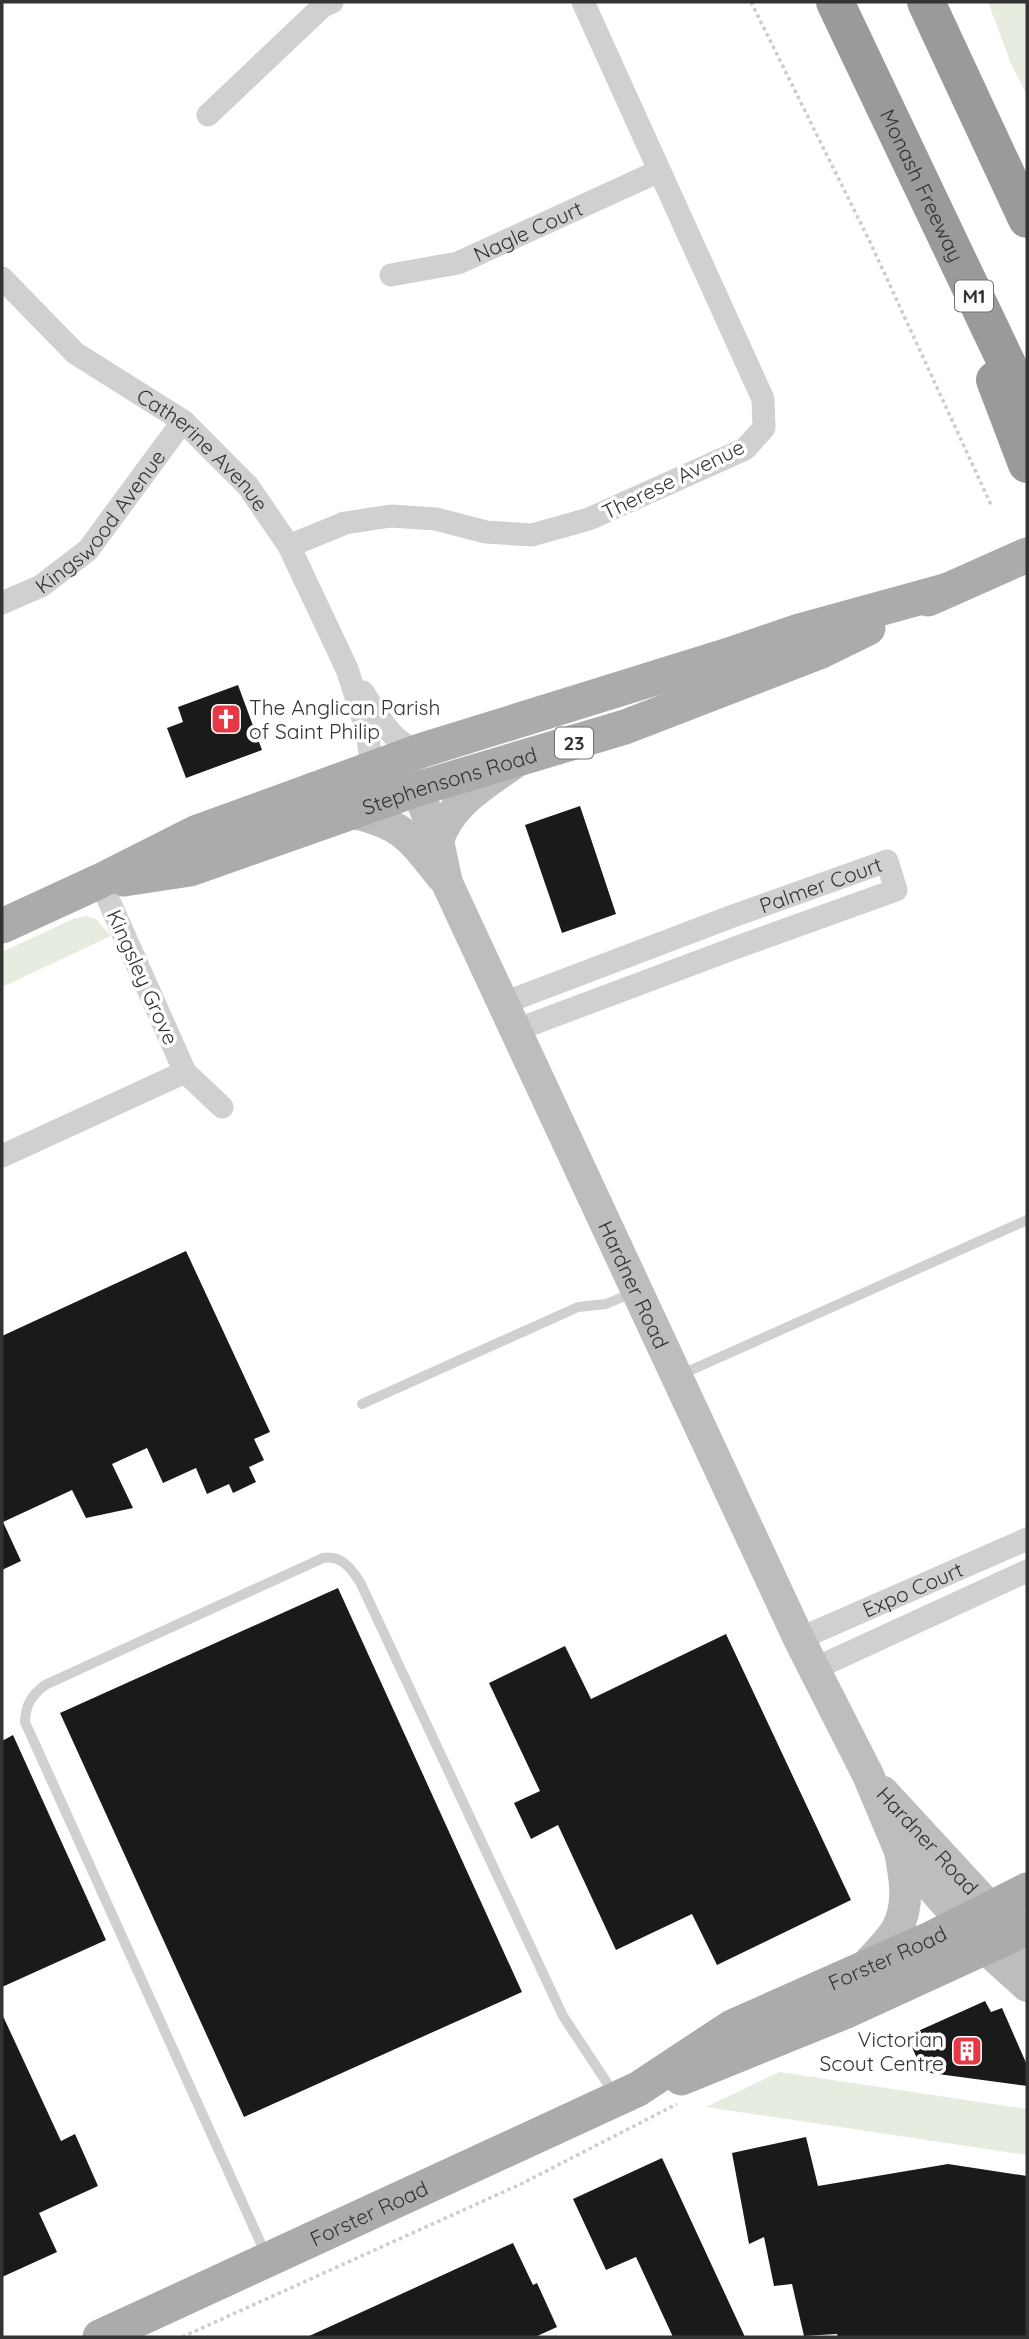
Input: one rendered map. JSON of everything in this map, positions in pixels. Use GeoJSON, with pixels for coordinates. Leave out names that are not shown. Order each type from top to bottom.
{"type":"FeatureCollection","features":[{"type":"Feature","properties":{"kind":"highway","name":"Monash Freeway"},"geometry":{"type":"LineString","coordinates":[[835,2],[1027,407]]}},
{"type":"Feature","properties":{"kind":"highway"},"geometry":{"type":"LineString","coordinates":[[926,2],[1027,219]]}},
{"type":"Feature","properties":{"kind":"highway"},"geometry":{"type":"LineString","coordinates":[[983,125],[1027,201]]}},
{"type":"Feature","properties":{"kind":"highway"},"geometry":{"type":"LineString","coordinates":[[921,185],[1027,464]]}},
{"type":"Feature","properties":{"kind":"main road","name":"Stephensons Road"},"geometry":{"type":"LineString","coordinates":[[100,881],[190,869],[417,789],[625,727],[819,652],[1023,557]]}},
{"type":"Feature","properties":{"kind":"main road","name":"Stephensons Road"},"geometry":{"type":"LineString","coordinates":[[2,926],[195,833],[372,768],[799,631],[948,590]]}},
{"type":"Feature","properties":{"kind":"main road"},"geometry":{"type":"LineString","coordinates":[[372,768],[417,789]]}},
{"type":"Feature","properties":{"kind":"main road","name":"Forster Road"},"geometry":{"type":"LineString","coordinates":[[100,2337],[628,2094],[732,2027],[1027,1890]]}},
{"type":"Feature","properties":{"kind":"main road","name":"Forster Road"},"geometry":{"type":"LineString","coordinates":[[628,2094],[673,2082],[1013,1940]]}},
{"type":"Feature","properties":{"kind":"street"},"geometry":{"type":"LineString","coordinates":[[208,115],[323,6],[332,2]]}},
{"type":"Feature","properties":{"kind":"street","name":"Therese Avenue"},"geometry":{"type":"LineString","coordinates":[[289,546],[345,523],[391,516],[436,519],[486,532],[533,535],[589,519],[745,449],[764,428],[763,399],[583,2]]}},
{"type":"Feature","properties":{"kind":"street","name":"Nagle Court"},"geometry":{"type":"LineString","coordinates":[[391,275],[458,263],[659,171]]}},
{"type":"Feature","properties":{"kind":"street","name":"Catherine Avenue"},"geometry":{"type":"LineString","coordinates":[[2,278],[75,353],[183,421],[248,485],[289,546],[347,669],[368,731],[372,768]]}},
{"type":"Feature","properties":{"kind":"street","name":"Kingswood Avenue"},"geometry":{"type":"LineString","coordinates":[[2,603],[41,586],[88,550],[183,421]]}},
{"type":"Feature","properties":{"kind":"street","name":"Catherine Avenue"},"geometry":{"type":"LineString","coordinates":[[347,669],[396,737],[409,747],[423,750]]}},
{"type":"Feature","properties":{"kind":"street"},"geometry":{"type":"LineString","coordinates":[[438,841],[443,826],[453,811],[518,760]]}},
{"type":"Feature","properties":{"kind":"street","name":"Hardner Road"},"geometry":{"type":"LineString","coordinates":[[417,789],[438,841],[447,883],[799,1639],[868,1775],[900,1851],[976,1915]]}},
{"type":"Feature","properties":{"kind":"street"},"geometry":{"type":"LineString","coordinates":[[351,812],[387,822],[402,830],[447,883]]}},
{"type":"Feature","properties":{"kind":"street","name":"Palmer Court"},"geometry":{"type":"LineString","coordinates":[[887,861],[896,890],[743,944],[510,1016],[733,916],[887,861]]}},
{"type":"Feature","properties":{"kind":"street","name":"Kingsley Grove"},"geometry":{"type":"LineString","coordinates":[[100,881],[185,1072],[222,1107]]}},
{"type":"Feature","properties":{"kind":"street"},"geometry":{"type":"LineString","coordinates":[[733,916],[743,944]]}},
{"type":"Feature","properties":{"kind":"street"},"geometry":{"type":"LineString","coordinates":[[2,1156],[185,1072]]}},
{"type":"Feature","properties":{"kind":"street","name":"Expo Court"},"geometry":{"type":"LineString","coordinates":[[799,1639],[1027,1539]]}},
{"type":"Feature","properties":{"kind":"street"},"geometry":{"type":"LineString","coordinates":[[988,1557],[1000,1584]]}},
{"type":"Feature","properties":{"kind":"street","name":"Expo Court"},"geometry":{"type":"LineString","coordinates":[[814,1669],[1027,1571]]}},
{"type":"Feature","properties":{"kind":"street","name":"Hardner Road"},"geometry":{"type":"LineString","coordinates":[[868,1775],[976,1915]]}},
{"type":"Feature","properties":{"kind":"street"},"geometry":{"type":"LineString","coordinates":[[863,1968],[896,1930],[904,1907],[906,1886],[900,1851]]}},
{"type":"Feature","properties":{"kind":"street"},"geometry":{"type":"LineString","coordinates":[[976,1915],[1013,1940],[1027,1986]]}},
{"type":"Feature","properties":{"kind":"lane"},"geometry":{"type":"LineString","coordinates":[[677,1376],[1027,1220]]}},
{"type":"Feature","properties":{"kind":"lane"},"geometry":{"type":"LineString","coordinates":[[362,1404],[578,1307],[606,1304],[637,1290]]}},
{"type":"Feature","properties":{"kind":"lane"},"geometry":{"type":"LineString","coordinates":[[268,2259],[25,1722],[29,1701],[45,1685],[323,1558],[338,1559],[347,1564],[360,1582],[562,2016],[605,2077],[628,2094]]}},
{"type":"Feature","properties":{"kind":"path"},"geometry":{"type":"LineString","coordinates":[[751,2],[870,242],[992,506]]}},
{"type":"Feature","properties":{"kind":"path"},"geometry":{"type":"LineString","coordinates":[[182,2337],[521,2184],[678,2104]]}},
{"type":"Feature","properties":{"kind":"shaded area"},"geometry":{"type":"Polygon","coordinates":[[[988,2],[1027,2],[1027,95],[1011,64],[988,2]]]}},
{"type":"Feature","properties":{"kind":"shaded area"},"geometry":{"type":"Polygon","coordinates":[[[86,916],[96,919],[111,936],[2,987],[2,952],[73,919],[86,916]]]}},
{"type":"Feature","properties":{"kind":"shaded area"},"geometry":{"type":"Polygon","coordinates":[[[779,2072],[1027,2109],[1027,2155],[706,2107],[779,2072]]]}},
{"type":"Feature","properties":{"kind":"building"},"geometry":{"type":"Polygon","coordinates":[[[238,685],[262,750],[186,778],[167,728],[183,722],[178,707],[238,685]]]}},
{"type":"Feature","properties":{"kind":"building"},"geometry":{"type":"Polygon","coordinates":[[[580,806],[616,914],[562,933],[525,825],[580,806]]]}},
{"type":"Feature","properties":{"kind":"building"},"geometry":{"type":"Polygon","coordinates":[[[186,1251],[270,1432],[254,1439],[264,1460],[249,1467],[256,1482],[233,1493],[229,1484],[207,1494],[196,1468],[163,1483],[147,1448],[112,1464],[133,1508],[86,1518],[72,1490],[3,1522],[21,1561],[2,1570],[2,1336],[186,1251]]]}},
{"type":"Feature","properties":{"kind":"building"},"geometry":{"type":"Polygon","coordinates":[[[338,1588],[522,1992],[244,2117],[60,1713],[338,1588]]]}},
{"type":"Feature","properties":{"kind":"building"},"geometry":{"type":"Polygon","coordinates":[[[726,1634],[851,1900],[717,1965],[692,1914],[616,1950],[558,1825],[531,1839],[514,1803],[540,1791],[489,1683],[565,1646],[591,1699],[726,1634]]]}},
{"type":"Feature","properties":{"kind":"building"},"geometry":{"type":"Polygon","coordinates":[[[13,1735],[106,1940],[2,1987],[2,1741],[13,1735]]]}},
{"type":"Feature","properties":{"kind":"building","name":"Victorian Scout Centre"},"geometry":{"type":"Polygon","coordinates":[[[985,2001],[991,2012],[1002,2008],[1027,2065],[1027,2086],[923,2072],[907,2036],[985,2001]]]}},
{"type":"Feature","properties":{"kind":"building"},"geometry":{"type":"Polygon","coordinates":[[[2,2014],[61,2141],[75,2134],[98,2186],[39,2213],[57,2252],[2,2277],[2,2014]]]}},
{"type":"Feature","properties":{"kind":"building"},"geometry":{"type":"Polygon","coordinates":[[[806,2137],[818,2186],[948,2164],[1027,2176],[1027,2337],[838,2337],[837,2334],[804,2336],[792,2284],[774,2286],[764,2237],[749,2244],[732,2153],[806,2137]]]}},
{"type":"Feature","properties":{"kind":"building"},"geometry":{"type":"Polygon","coordinates":[[[662,2158],[745,2337],[673,2337],[636,2257],[606,2270],[573,2199],[662,2158]]]}},
{"type":"Feature","properties":{"kind":"building"},"geometry":{"type":"Polygon","coordinates":[[[513,2243],[533,2285],[537,2283],[557,2327],[535,2337],[307,2337],[513,2243]]]}},
{"type":"Feature","properties":{"kind":"place","name":"The Anglican Parish of Saint Philip"},"geometry":{"type":"Point","coordinates":[226,719]}},
{"type":"Feature","properties":{"kind":"place","name":"Victorian Scout Centre"},"geometry":{"type":"Point","coordinates":[967,2051]}}]}
